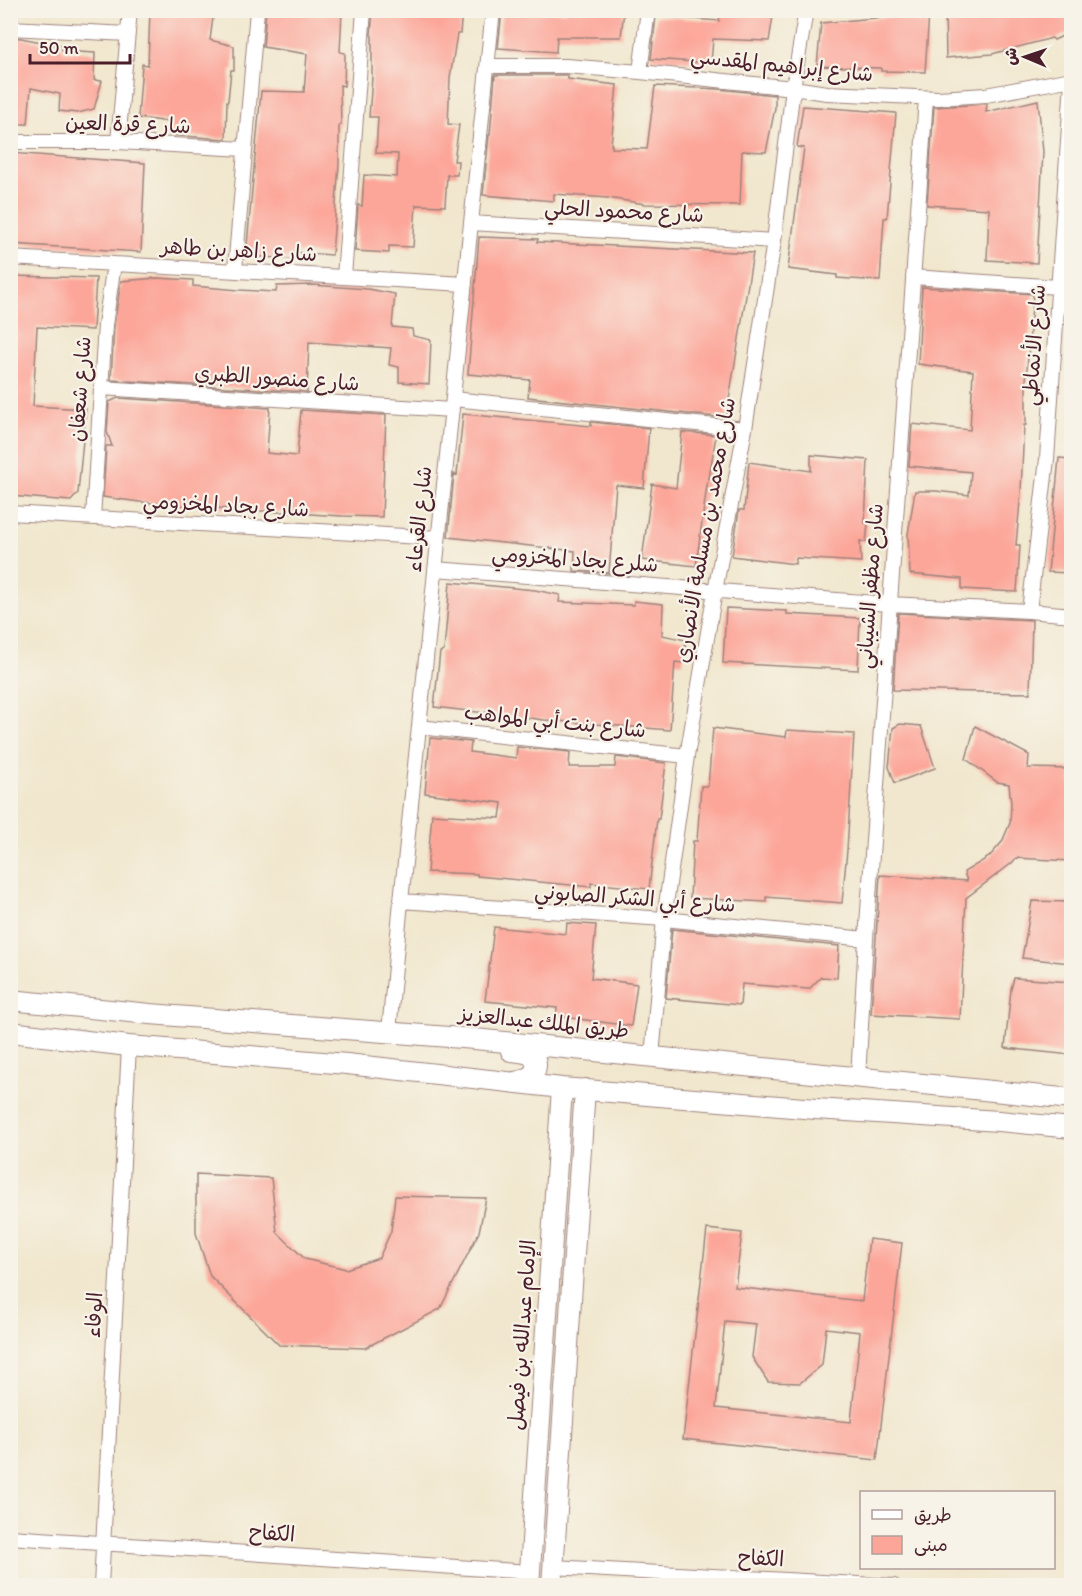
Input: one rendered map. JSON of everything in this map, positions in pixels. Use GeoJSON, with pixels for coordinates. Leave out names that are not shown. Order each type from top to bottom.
{"type":"FeatureCollection","features":[{"type":"Feature","properties":{"kind":"main road","name":"طريق الملك عبدالعزيز"},"geometry":{"type":"LineString","coordinates":[[10,1000],[150,1014],[475,1039],[1071,1099]]}},
{"type":"Feature","properties":{"kind":"main road"},"geometry":{"type":"LineString","coordinates":[[301,1026],[360,1037],[526,1052],[532,1055],[537,1062],[535,1070],[529,1078],[515,1082]]}},
{"type":"Feature","properties":{"kind":"main road"},"geometry":{"type":"LineString","coordinates":[[10,1032],[129,1046],[347,1064],[562,1088],[1071,1128]]}},
{"type":"Feature","properties":{"kind":"main road","name":"الإمام عبدالله بن فيصل"},"geometry":{"type":"LineString","coordinates":[[530,1579],[562,1088]]}},
{"type":"Feature","properties":{"kind":"main road"},"geometry":{"type":"LineString","coordinates":[[553,1576],[585,1089]]}},
{"type":"Feature","properties":{"kind":"street"},"geometry":{"type":"LineString","coordinates":[[118,142],[130,10]]}},
{"type":"Feature","properties":{"kind":"street"},"geometry":{"type":"LineString","coordinates":[[235,270],[257,10]]}},
{"type":"Feature","properties":{"kind":"street"},"geometry":{"type":"LineString","coordinates":[[344,277],[364,10]]}},
{"type":"Feature","properties":{"kind":"street","name":"شارع القرعاء"},"geometry":{"type":"LineString","coordinates":[[389,1032],[493,10]]}},
{"type":"Feature","properties":{"kind":"street"},"geometry":{"type":"LineString","coordinates":[[640,72],[648,10]]}},
{"type":"Feature","properties":{"kind":"street","name":"شارع محمد بن مسلمة الأنصاري"},"geometry":{"type":"LineString","coordinates":[[651,1057],[664,919],[687,756],[745,429],[806,10]]}},
{"type":"Feature","properties":{"kind":"street"},"geometry":{"type":"LineString","coordinates":[[10,28],[128,34]]}},
{"type":"Feature","properties":{"kind":"street","name":"شارع إبراهيم المقدسي"},"geometry":{"type":"LineString","coordinates":[[487,68],[492,66],[566,66],[827,93],[926,98],[986,95],[1071,80]]}},
{"type":"Feature","properties":{"kind":"street","name":"شارع الأنماطي"},"geometry":{"type":"LineString","coordinates":[[1029,611],[1047,459],[1071,80]]}},
{"type":"Feature","properties":{"kind":"street","name":"شارع مظفر الشيباني"},"geometry":{"type":"LineString","coordinates":[[858,1078],[926,98]]}},
{"type":"Feature","properties":{"kind":"street","name":"شارع قرة العين"},"geometry":{"type":"LineString","coordinates":[[10,142],[118,142],[245,149]]}},
{"type":"Feature","properties":{"kind":"street","name":"شارع محمود الحلي"},"geometry":{"type":"LineString","coordinates":[[471,223],[774,240]]}},
{"type":"Feature","properties":{"kind":"street","name":"شارع زاهر بن طاهر"},"geometry":{"type":"LineString","coordinates":[[10,258],[465,284]]}},
{"type":"Feature","properties":{"kind":"street","name":"شارع شعفان"},"geometry":{"type":"LineString","coordinates":[[93,518],[105,325],[114,264]]}},
{"type":"Feature","properties":{"kind":"street"},"geometry":{"type":"LineString","coordinates":[[913,277],[1058,287]]}},
{"type":"Feature","properties":{"kind":"street","name":"شارع منصور الطبري"},"geometry":{"type":"LineString","coordinates":[[100,388],[452,405],[745,429]]}},
{"type":"Feature","properties":{"kind":"street","name":"شارع بجاد المخزومي"},"geometry":{"type":"LineString","coordinates":[[10,513],[438,538]]}},
{"type":"Feature","properties":{"kind":"street","name":"شلرع بجاد المخزومي"},"geometry":{"type":"LineString","coordinates":[[435,569],[890,604],[1071,615]]}},
{"type":"Feature","properties":{"kind":"street","name":"شارع بنت أبي المواهب"},"geometry":{"type":"LineString","coordinates":[[419,728],[687,756]]}},
{"type":"Feature","properties":{"kind":"street","name":"شارع أبي الشكر الصابوني"},"geometry":{"type":"LineString","coordinates":[[401,901],[664,919],[866,939]]}},
{"type":"Feature","properties":{"kind":"street","name":"الوفاء"},"geometry":{"type":"LineString","coordinates":[[101,1586],[129,1046]]}},
{"type":"Feature","properties":{"kind":"street","name":"الكفاح"},"geometry":{"type":"LineString","coordinates":[[10,1537],[530,1579]]}},
{"type":"Feature","properties":{"kind":"street","name":"الكفاح"},"geometry":{"type":"LineString","coordinates":[[553,1576],[894,1586]]}},
{"type":"Feature","properties":{"kind":"building"},"geometry":{"type":"Polygon","coordinates":[[[150,10],[214,10],[210,40],[234,46],[234,70],[231,70],[227,101],[226,139],[169,135],[170,122],[138,118],[142,64],[148,65],[150,10]]]}},
{"type":"Feature","properties":{"kind":"building"},"geometry":{"type":"Polygon","coordinates":[[[266,10],[342,11],[340,52],[345,53],[344,86],[340,85],[341,125],[339,125],[339,164],[332,255],[293,252],[292,259],[246,256],[261,91],[304,92],[307,54],[263,47],[266,10]]]}},
{"type":"Feature","properties":{"kind":"building"},"geometry":{"type":"Polygon","coordinates":[[[373,10],[462,10],[460,34],[457,34],[450,78],[448,124],[459,125],[454,161],[458,161],[457,175],[447,175],[445,206],[416,205],[413,247],[389,246],[389,253],[355,251],[358,205],[362,206],[364,175],[397,177],[398,154],[376,153],[378,117],[369,117],[373,10]]]}},
{"type":"Feature","properties":{"kind":"building"},"geometry":{"type":"Polygon","coordinates":[[[567,10],[624,10],[621,37],[557,37],[556,52],[498,48],[502,11],[567,12],[567,10]]]}},
{"type":"Feature","properties":{"kind":"building"},"geometry":{"type":"Polygon","coordinates":[[[721,10],[774,10],[769,41],[713,39],[711,63],[651,59],[656,16],[719,21],[721,10]]]}},
{"type":"Feature","properties":{"kind":"building"},"geometry":{"type":"Polygon","coordinates":[[[945,10],[1071,10],[1071,32],[1054,40],[1052,38],[992,54],[946,58],[945,10]]]}},
{"type":"Feature","properties":{"kind":"building"},"geometry":{"type":"Polygon","coordinates":[[[929,13],[925,72],[817,66],[821,23],[929,13]]]}},
{"type":"Feature","properties":{"kind":"building"},"geometry":{"type":"Polygon","coordinates":[[[10,37],[62,46],[62,51],[95,53],[94,80],[102,81],[94,109],[78,113],[59,111],[60,94],[31,88],[28,124],[16,124],[17,117],[10,116],[10,37]]]}},
{"type":"Feature","properties":{"kind":"building"},"geometry":{"type":"Polygon","coordinates":[[[495,75],[568,75],[568,79],[617,85],[612,148],[647,149],[655,86],[775,95],[775,108],[766,152],[742,151],[740,205],[645,204],[608,198],[554,194],[554,201],[483,195],[495,75]]]}},
{"type":"Feature","properties":{"kind":"building"},"geometry":{"type":"Polygon","coordinates":[[[1038,100],[1043,152],[1037,263],[987,260],[989,209],[927,205],[934,107],[987,104],[986,112],[1038,100]]]}},
{"type":"Feature","properties":{"kind":"building"},"geometry":{"type":"Polygon","coordinates":[[[803,106],[896,113],[887,218],[884,218],[880,281],[837,278],[837,275],[788,269],[804,148],[797,147],[803,106]]]}},
{"type":"Feature","properties":{"kind":"building"},"geometry":{"type":"Polygon","coordinates":[[[10,153],[145,163],[141,252],[10,244],[10,153]]]}},
{"type":"Feature","properties":{"kind":"building"},"geometry":{"type":"Polygon","coordinates":[[[479,237],[753,253],[726,418],[528,397],[530,380],[468,374],[479,237]]]}},
{"type":"Feature","properties":{"kind":"building"},"geometry":{"type":"Polygon","coordinates":[[[10,276],[96,278],[93,330],[37,327],[33,406],[86,409],[78,493],[71,501],[10,496],[10,276]]]}},
{"type":"Feature","properties":{"kind":"building"},"geometry":{"type":"Polygon","coordinates":[[[157,278],[193,280],[193,286],[239,290],[276,292],[277,286],[312,285],[368,289],[395,294],[392,327],[412,329],[413,336],[431,340],[429,384],[399,382],[399,367],[389,365],[391,348],[309,342],[307,392],[111,380],[114,326],[121,281],[157,278]]]}},
{"type":"Feature","properties":{"kind":"building"},"geometry":{"type":"Polygon","coordinates":[[[922,287],[1033,294],[1026,382],[1026,425],[1024,425],[1016,545],[1020,545],[1017,592],[962,589],[962,579],[910,574],[908,534],[915,491],[969,495],[971,472],[909,466],[912,424],[970,430],[973,371],[918,364],[922,287]]]}},
{"type":"Feature","properties":{"kind":"building"},"geometry":{"type":"Polygon","coordinates":[[[118,398],[270,408],[267,453],[297,456],[301,410],[386,415],[382,517],[214,508],[103,497],[106,446],[112,446],[107,432],[109,402],[118,398]]]}},
{"type":"Feature","properties":{"kind":"building"},"geometry":{"type":"Polygon","coordinates":[[[463,414],[591,426],[591,422],[649,428],[644,488],[616,485],[609,573],[574,571],[575,551],[448,537],[463,414]]]}},
{"type":"Feature","properties":{"kind":"building"},"geometry":{"type":"Polygon","coordinates":[[[682,432],[716,435],[696,566],[642,560],[652,484],[676,488],[682,432]]]}},
{"type":"Feature","properties":{"kind":"building"},"geometry":{"type":"Polygon","coordinates":[[[811,455],[868,460],[865,523],[868,523],[866,542],[860,541],[861,562],[796,558],[795,564],[732,556],[739,510],[744,510],[749,462],[811,471],[811,455]]]}},
{"type":"Feature","properties":{"kind":"building"},"geometry":{"type":"Polygon","coordinates":[[[1059,458],[1071,459],[1071,573],[1048,572],[1059,458]]]}},
{"type":"Feature","properties":{"kind":"building"},"geometry":{"type":"Polygon","coordinates":[[[450,582],[535,590],[560,595],[559,602],[634,605],[634,601],[663,604],[662,635],[686,640],[683,663],[675,662],[670,730],[544,720],[434,707],[440,652],[444,651],[450,582]]]}},
{"type":"Feature","properties":{"kind":"building"},"geometry":{"type":"Polygon","coordinates":[[[726,608],[860,618],[858,670],[723,663],[726,608]]]}},
{"type":"Feature","properties":{"kind":"building"},"geometry":{"type":"Polygon","coordinates":[[[898,613],[1032,620],[1030,693],[893,690],[898,613]]]}},
{"type":"Feature","properties":{"kind":"building"},"geometry":{"type":"Polygon","coordinates":[[[900,724],[921,726],[935,768],[895,783],[889,767],[893,728],[900,724]]]}},
{"type":"Feature","properties":{"kind":"building"},"geometry":{"type":"Polygon","coordinates":[[[975,726],[1029,755],[1028,768],[1071,769],[1071,861],[1016,858],[966,898],[960,1019],[871,1014],[880,875],[967,881],[964,872],[989,857],[1002,842],[1010,823],[1009,784],[997,782],[966,759],[975,726]]]}},
{"type":"Feature","properties":{"kind":"building"},"geometry":{"type":"Polygon","coordinates":[[[713,728],[786,737],[787,730],[854,734],[842,903],[766,897],[766,902],[690,898],[693,841],[697,841],[701,786],[708,786],[713,728]]]}},
{"type":"Feature","properties":{"kind":"building"},"geometry":{"type":"Polygon","coordinates":[[[430,738],[471,742],[470,752],[516,758],[517,747],[570,752],[569,767],[615,767],[616,757],[666,763],[649,889],[591,883],[591,887],[477,876],[477,874],[427,872],[432,814],[500,818],[502,803],[425,793],[430,738]]]}},
{"type":"Feature","properties":{"kind":"building"},"geometry":{"type":"Polygon","coordinates":[[[1032,901],[1071,902],[1071,963],[1022,958],[1032,901]]]}},
{"type":"Feature","properties":{"kind":"building"},"geometry":{"type":"Polygon","coordinates":[[[567,923],[596,925],[591,978],[637,984],[631,1026],[556,1016],[557,1008],[485,1001],[494,927],[566,934],[567,923]]]}},
{"type":"Feature","properties":{"kind":"building"},"geometry":{"type":"Polygon","coordinates":[[[672,929],[839,946],[837,978],[821,977],[809,989],[742,984],[740,1005],[666,998],[672,929]]]}},
{"type":"Feature","properties":{"kind":"building"},"geometry":{"type":"Polygon","coordinates":[[[1014,978],[1071,982],[1071,1055],[1005,1048],[1014,978]]]}},
{"type":"Feature","properties":{"kind":"building"},"geometry":{"type":"Polygon","coordinates":[[[196,1174],[271,1178],[277,1232],[305,1259],[346,1269],[379,1258],[391,1231],[395,1196],[486,1198],[479,1232],[440,1309],[365,1348],[279,1345],[210,1276],[196,1233],[196,1174]]]}},
{"type":"Feature","properties":{"kind":"building"},"geometry":{"type":"Polygon","coordinates":[[[707,1229],[742,1233],[735,1287],[862,1301],[869,1239],[902,1243],[877,1460],[683,1439],[707,1229]],[[725,1321],[716,1408],[851,1422],[860,1332],[826,1328],[822,1365],[800,1383],[768,1382],[752,1357],[756,1324],[725,1321]]]}}]}
